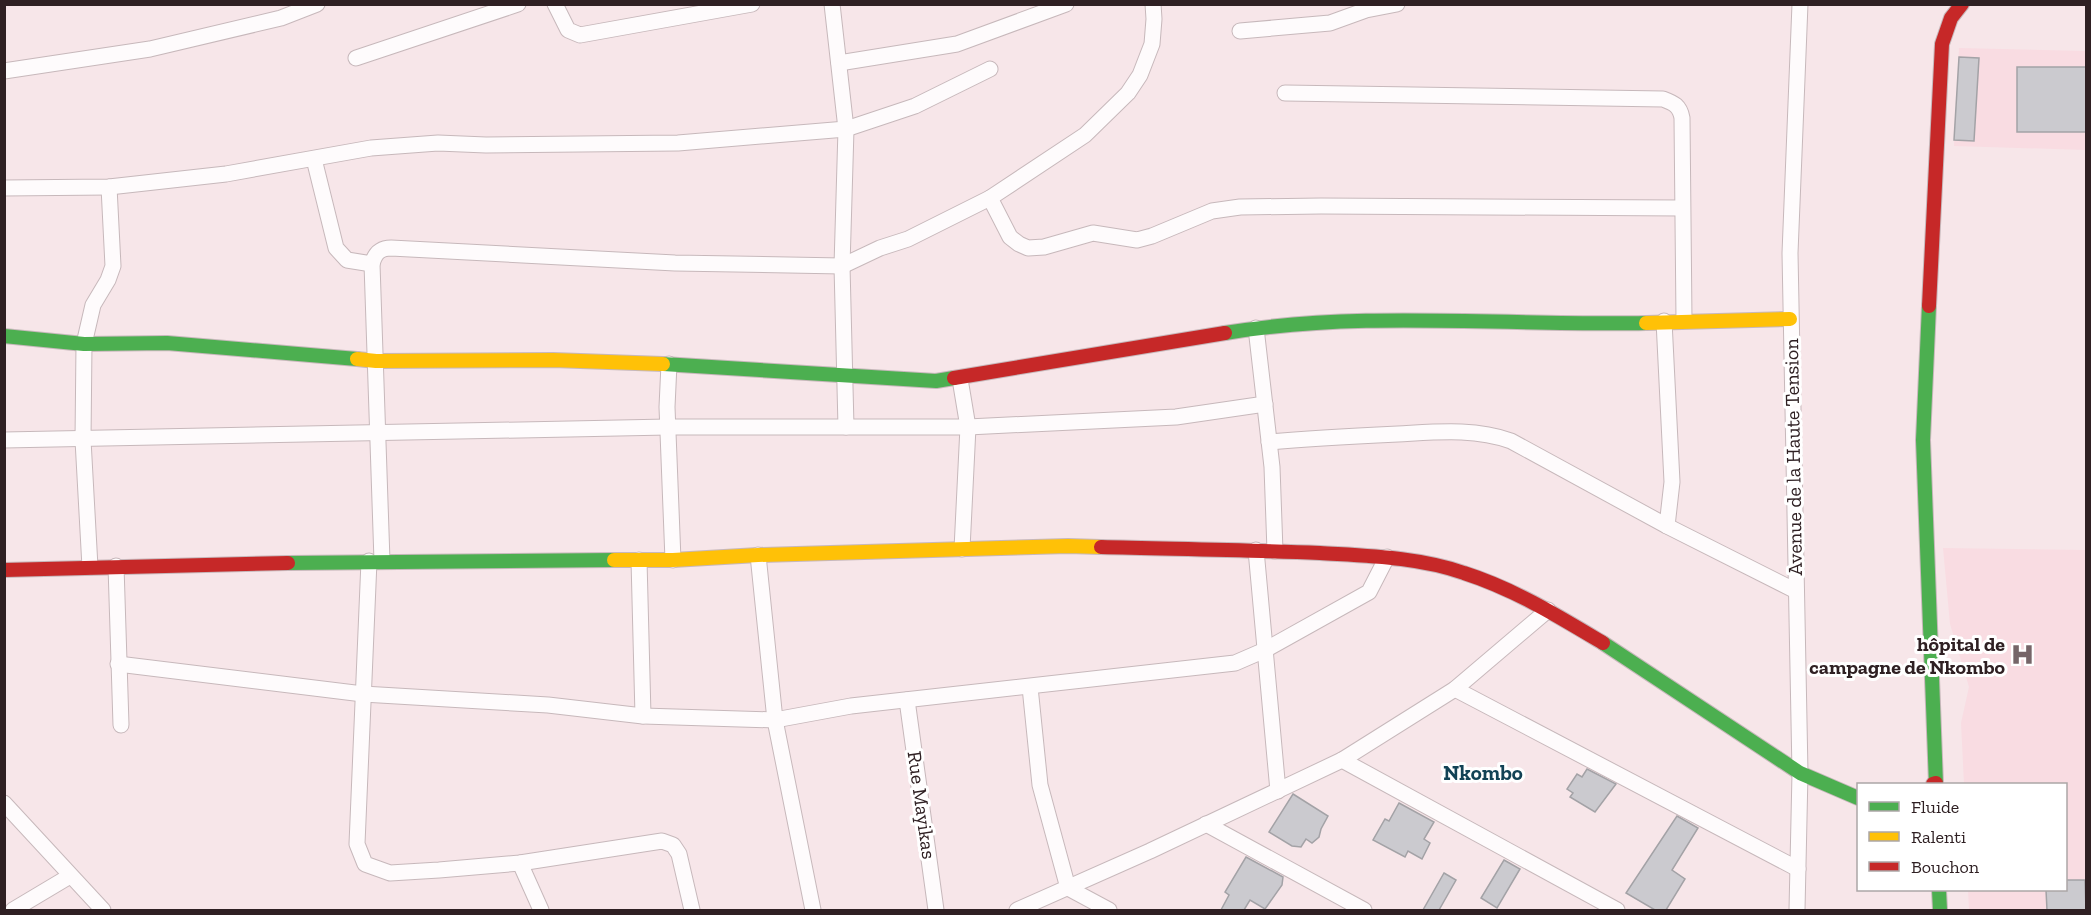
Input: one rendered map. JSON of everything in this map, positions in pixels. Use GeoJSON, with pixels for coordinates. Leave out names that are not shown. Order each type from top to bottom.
{"type":"FeatureCollection","features":[{"type":"Feature","properties":{"kind":"street"},"geometry":{"type":"LineString","coordinates":[[4,71],[150,49],[280,18],[317,4]]}},
{"type":"Feature","properties":{"kind":"street"},"geometry":{"type":"LineString","coordinates":[[356,58],[518,4]]}},
{"type":"Feature","properties":{"kind":"street"},"geometry":{"type":"LineString","coordinates":[[555,4],[568,30],[580,35],[752,4]]}},
{"type":"Feature","properties":{"kind":"street"},"geometry":{"type":"LineString","coordinates":[[832,4],[846,129],[842,266],[846,427]]}},
{"type":"Feature","properties":{"kind":"street"},"geometry":{"type":"LineString","coordinates":[[839,63],[957,44],[1066,4]]}},
{"type":"Feature","properties":{"kind":"street"},"geometry":{"type":"LineString","coordinates":[[692,910],[679,854],[673,845],[662,841],[520,863],[390,873],[365,864],[357,844],[363,694],[376,561],[376,361],[372,264],[374,256],[384,248],[391,248],[675,263],[842,266],[880,248],[908,239],[990,198],[1085,135],[1128,93],[1140,75],[1152,44],[1154,19],[1152,4]]}},
{"type":"Feature","properties":{"kind":"street"},"geometry":{"type":"LineString","coordinates":[[1240,32],[1330,23],[1369,7],[1397,4]]}},
{"type":"Feature","properties":{"kind":"street","name":"Avenue de la Haute Tension"},"geometry":{"type":"LineString","coordinates":[[1797,910],[1800,773],[1796,591],[1797,514],[1790,253],[1800,4]]}},
{"type":"Feature","properties":{"kind":"street"},"geometry":{"type":"LineString","coordinates":[[1935,783],[1923,440],[1924,411],[1942,44],[1946,25],[1962,4]]}},
{"type":"Feature","properties":{"kind":"street"},"geometry":{"type":"LineString","coordinates":[[4,188],[109,188],[226,174],[371,148],[438,143],[486,145],[678,143],[846,129],[915,106],[990,69]]}},
{"type":"Feature","properties":{"kind":"street"},"geometry":{"type":"LineString","coordinates":[[1285,93],[1663,99],[1678,106],[1681,111],[1684,320]]}},
{"type":"Feature","properties":{"kind":"street"},"geometry":{"type":"LineString","coordinates":[[314,159],[336,248],[347,260],[372,264]]}},
{"type":"Feature","properties":{"kind":"street"},"geometry":{"type":"LineString","coordinates":[[90,567],[83,440],[84,344],[93,305],[108,280],[113,266],[109,188]]}},
{"type":"Feature","properties":{"kind":"street"},"geometry":{"type":"LineString","coordinates":[[990,198],[1011,237],[1028,248],[1044,247],[1093,233],[1137,240],[1224,208],[1321,206],[1682,208]]}},
{"type":"Feature","properties":{"kind":"street"},"geometry":{"type":"LineString","coordinates":[[4,336],[84,344],[167,343],[376,361],[553,360],[669,364],[936,381],[960,379],[1256,328],[1363,321],[1578,324],[1790,319]]}},
{"type":"Feature","properties":{"kind":"street"},"geometry":{"type":"LineString","coordinates":[[1664,321],[1672,482],[1666,526]]}},
{"type":"Feature","properties":{"kind":"street"},"geometry":{"type":"LineString","coordinates":[[1256,328],[1269,442],[1275,551]]}},
{"type":"Feature","properties":{"kind":"street"},"geometry":{"type":"LineString","coordinates":[[669,364],[674,560]]}},
{"type":"Feature","properties":{"kind":"street"},"geometry":{"type":"LineString","coordinates":[[960,379],[968,427],[962,549]]}},
{"type":"Feature","properties":{"kind":"street"},"geometry":{"type":"LineString","coordinates":[[4,440],[669,427],[968,427],[1176,417],[1265,404]]}},
{"type":"Feature","properties":{"kind":"street"},"geometry":{"type":"LineString","coordinates":[[1269,442],[1468,431],[1492,434],[1511,441],[1666,526],[1796,591]]}},
{"type":"Feature","properties":{"kind":"street"},"geometry":{"type":"LineString","coordinates":[[4,570],[376,561],[674,560],[758,555],[1068,546],[1256,550],[1387,558],[1432,564],[1463,572],[1503,587],[1548,610],[1605,644],[1800,773],[1857,798]]}},
{"type":"Feature","properties":{"kind":"street"},"geometry":{"type":"LineString","coordinates":[[1256,550],[1278,791]]}},
{"type":"Feature","properties":{"kind":"street"},"geometry":{"type":"LineString","coordinates":[[758,555],[775,720],[813,910]]}},
{"type":"Feature","properties":{"kind":"street"},"geometry":{"type":"LineString","coordinates":[[118,664],[363,694],[548,705],[643,716],[775,720],[851,706],[1234,663],[1265,650],[1369,592],[1387,558]]}},
{"type":"Feature","properties":{"kind":"street"},"geometry":{"type":"LineString","coordinates":[[639,560],[643,716]]}},
{"type":"Feature","properties":{"kind":"street"},"geometry":{"type":"LineString","coordinates":[[116,566],[121,725]]}},
{"type":"Feature","properties":{"kind":"street"},"geometry":{"type":"LineString","coordinates":[[1017,910],[1342,760],[1455,689],[1548,610]]}},
{"type":"Feature","properties":{"kind":"street"},"geometry":{"type":"LineString","coordinates":[[1030,687],[1040,785],[1068,888],[1109,910]]}},
{"type":"Feature","properties":{"kind":"street"},"geometry":{"type":"LineString","coordinates":[[1455,689],[1798,869]]}},
{"type":"Feature","properties":{"kind":"street","name":"Rue Mayikas"},"geometry":{"type":"LineString","coordinates":[[907,700],[936,910]]}},
{"type":"Feature","properties":{"kind":"street"},"geometry":{"type":"LineString","coordinates":[[1342,760],[1617,910]]}},
{"type":"Feature","properties":{"kind":"street"},"geometry":{"type":"LineString","coordinates":[[4,803],[103,910]]}},
{"type":"Feature","properties":{"kind":"street"},"geometry":{"type":"LineString","coordinates":[[1206,824],[1364,910]]}},
{"type":"Feature","properties":{"kind":"street"},"geometry":{"type":"LineString","coordinates":[[520,863],[541,910]]}},
{"type":"Feature","properties":{"kind":"street"},"geometry":{"type":"LineString","coordinates":[[13,910],[70,876]]}},
{"type":"Feature","properties":{"kind":"street"},"geometry":{"type":"LineString","coordinates":[[1939,891],[1940,910]]}},
{"type":"Feature","properties":{"kind":"shaded area"},"geometry":{"type":"Polygon","coordinates":[[[1959,48],[2086,51],[2086,150],[1954,146],[1959,48]]]}},
{"type":"Feature","properties":{"kind":"shaded area","name":"hôpital de campagne de Nkombo"},"geometry":{"type":"Polygon","coordinates":[[[1943,548],[2086,550],[2086,910],[1969,910],[1968,891],[2067,891],[2067,783],[1964,783],[1961,723],[1969,687],[1950,624],[1943,548]]]}},
{"type":"Feature","properties":{"kind":"building"},"geometry":{"type":"Polygon","coordinates":[[[1959,57],[1979,58],[1974,141],[1954,140],[1959,57]]]}},
{"type":"Feature","properties":{"kind":"building"},"geometry":{"type":"Polygon","coordinates":[[[2017,67],[2086,67],[2086,132],[2017,132],[2017,67]]]}},
{"type":"Feature","properties":{"kind":"building"},"geometry":{"type":"Polygon","coordinates":[[[1587,769],[1616,784],[1595,812],[1570,797],[1573,793],[1567,789],[1577,774],[1582,777],[1587,769]]]}},
{"type":"Feature","properties":{"kind":"building"},"geometry":{"type":"Polygon","coordinates":[[[1293,794],[1328,816],[1319,837],[1312,843],[1306,839],[1301,847],[1292,846],[1269,832],[1293,794]]]}},
{"type":"Feature","properties":{"kind":"building"},"geometry":{"type":"Polygon","coordinates":[[[1399,803],[1434,822],[1424,839],[1430,843],[1422,859],[1408,851],[1405,857],[1373,840],[1385,819],[1389,821],[1399,803]]]}},
{"type":"Feature","properties":{"kind":"building"},"geometry":{"type":"Polygon","coordinates":[[[1677,816],[1698,828],[1672,870],[1685,879],[1666,910],[1655,910],[1626,893],[1677,816]]]}},
{"type":"Feature","properties":{"kind":"building"},"geometry":{"type":"Polygon","coordinates":[[[1246,857],[1283,877],[1282,885],[1265,909],[1250,900],[1244,910],[1221,910],[1229,895],[1225,892],[1246,857]]]}},
{"type":"Feature","properties":{"kind":"building"},"geometry":{"type":"Polygon","coordinates":[[[1504,860],[1520,869],[1497,908],[1481,898],[1504,860]]]}},
{"type":"Feature","properties":{"kind":"building"},"geometry":{"type":"Polygon","coordinates":[[[1444,873],[1456,880],[1439,910],[1423,910],[1444,873]]]}},
{"type":"Feature","properties":{"kind":"building"},"geometry":{"type":"Polygon","coordinates":[[[2067,880],[2085,880],[2086,910],[2047,910],[2046,891],[2067,891],[2067,880]]]}},
{"type":"Feature","properties":{"kind":"traffic: fast"},"geometry":{"type":"LineString","coordinates":[[1929,306],[1923,440],[1936,783]]}},
{"type":"Feature","properties":{"kind":"traffic: fast"},"geometry":{"type":"LineString","coordinates":[[1225,333],[1330,322],[1435,320],[1646,323]]}},
{"type":"Feature","properties":{"kind":"traffic: fast"},"geometry":{"type":"LineString","coordinates":[[4,336],[84,344],[167,343],[357,359]]}},
{"type":"Feature","properties":{"kind":"traffic: fast"},"geometry":{"type":"LineString","coordinates":[[663,364],[936,381],[954,378]]}},
{"type":"Feature","properties":{"kind":"traffic: fast"},"geometry":{"type":"LineString","coordinates":[[288,563],[614,560]]}},
{"type":"Feature","properties":{"kind":"traffic: fast"},"geometry":{"type":"LineString","coordinates":[[1603,643],[1800,773],[1857,798]]}},
{"type":"Feature","properties":{"kind":"traffic: fast"},"geometry":{"type":"LineString","coordinates":[[1939,891],[1940,910]]}},
{"type":"Feature","properties":{"kind":"traffic: slow"},"geometry":{"type":"LineString","coordinates":[[1646,323],[1790,319]]}},
{"type":"Feature","properties":{"kind":"traffic: slow"},"geometry":{"type":"LineString","coordinates":[[357,359],[376,361],[553,360],[663,364]]}},
{"type":"Feature","properties":{"kind":"traffic: slow"},"geometry":{"type":"LineString","coordinates":[[614,560],[673,560],[758,555],[1068,546],[1101,547]]}},
{"type":"Feature","properties":{"kind":"traffic: jam"},"geometry":{"type":"LineString","coordinates":[[1929,306],[1942,44],[1951,18],[1962,4]]}},
{"type":"Feature","properties":{"kind":"traffic: jam"},"geometry":{"type":"LineString","coordinates":[[954,378],[1225,333]]}},
{"type":"Feature","properties":{"kind":"traffic: jam"},"geometry":{"type":"LineString","coordinates":[[1101,547],[1320,553],[1393,558],[1429,564],[1482,579],[1518,595],[1603,643]]}},
{"type":"Feature","properties":{"kind":"traffic: jam"},"geometry":{"type":"LineString","coordinates":[[4,570],[288,563]]}},
{"type":"Feature","properties":{"kind":"place","name":"hôpital de campagne de Nkombo"},"geometry":{"type":"Point","coordinates":[2023,655]}},
{"type":"Feature","properties":{"kind":"district","name":"Nkombo"},"geometry":{"type":"Point","coordinates":[1483,772]}}]}
